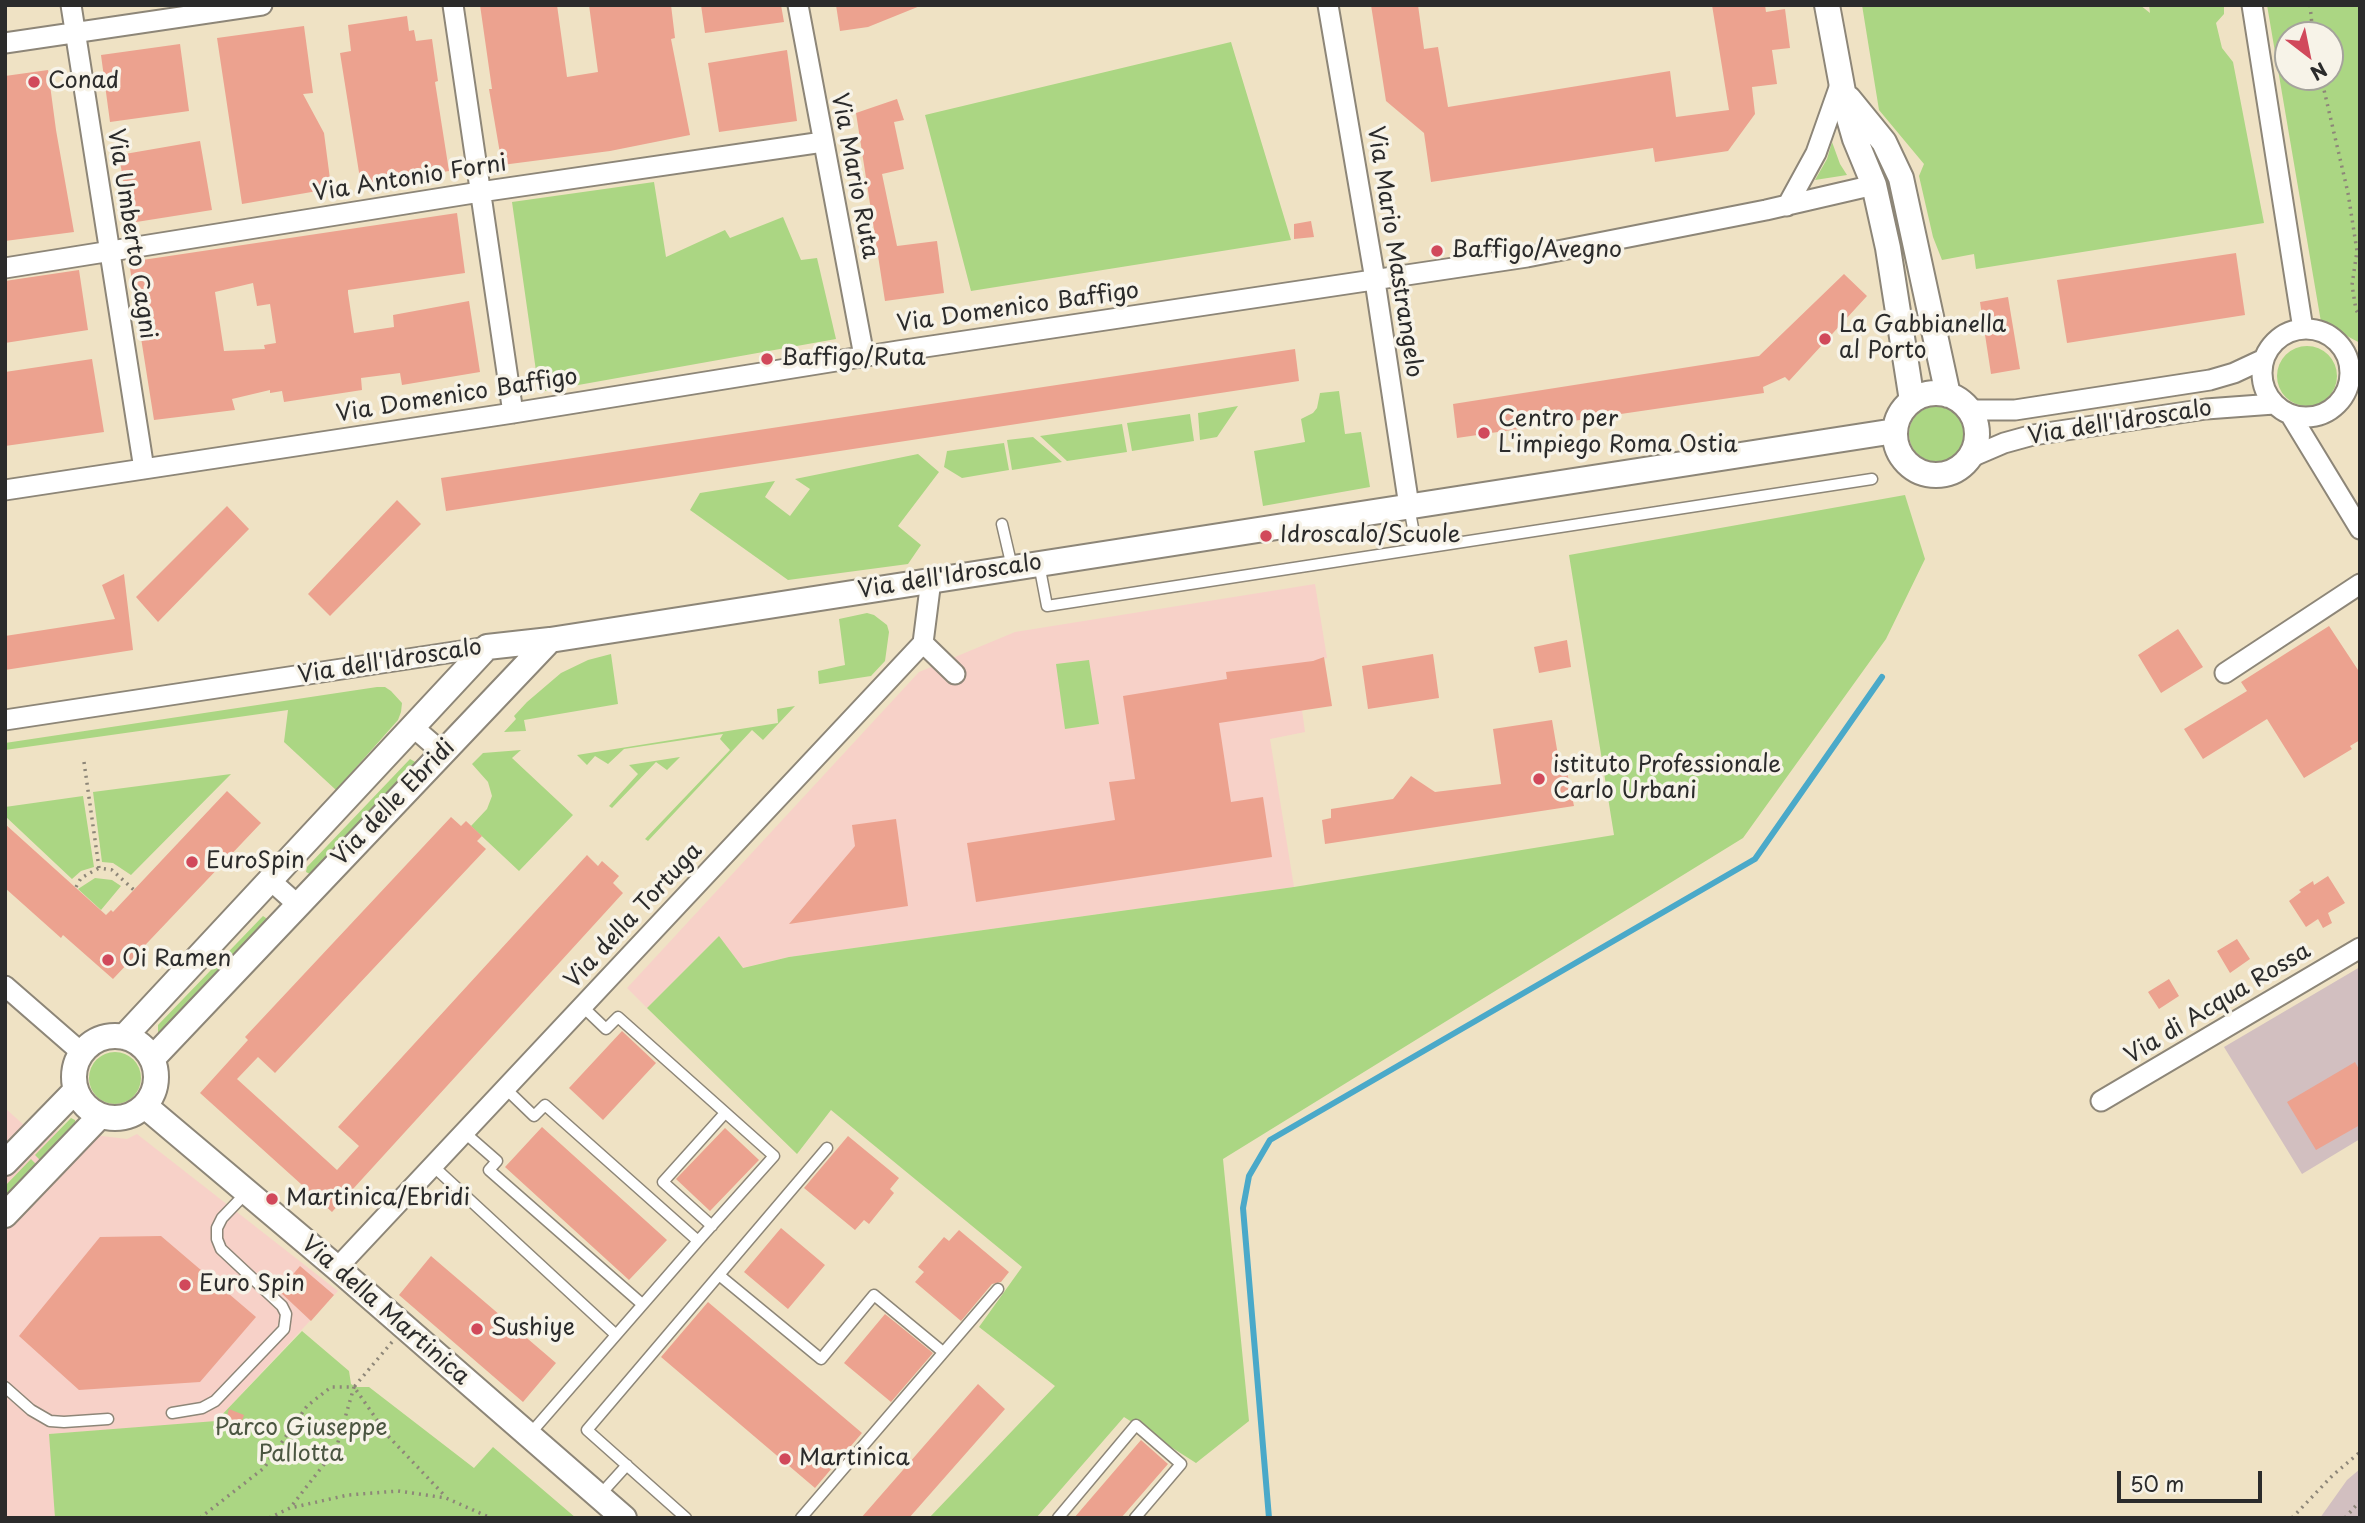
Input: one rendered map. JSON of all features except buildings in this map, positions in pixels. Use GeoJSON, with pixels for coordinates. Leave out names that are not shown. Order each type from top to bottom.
{"type":"FeatureCollection","features":[{"type":"Feature","properties":{"kind":"street","name":"Via Umberto Cagni"},"geometry":{"type":"LineString","coordinates":[[71,5],[144,470]]}},
{"type":"Feature","properties":{"kind":"street"},"geometry":{"type":"LineString","coordinates":[[5,43],[262,5]]}},
{"type":"Feature","properties":{"kind":"street"},"geometry":{"type":"LineString","coordinates":[[453,5],[513,413]]}},
{"type":"Feature","properties":{"kind":"street","name":"Via Mario Ruta"},"geometry":{"type":"LineString","coordinates":[[798,5],[864,356]]}},
{"type":"Feature","properties":{"kind":"street","name":"Via Mario Mastrangelo"},"geometry":{"type":"LineString","coordinates":[[1328,5],[1375,281],[1409,506]]}},
{"type":"Feature","properties":{"kind":"street"},"geometry":{"type":"LineString","coordinates":[[1827,5],[1840,85],[1855,139],[1874,185],[1893,273],[1912,401]]}},
{"type":"Feature","properties":{"kind":"street"},"geometry":{"type":"LineString","coordinates":[[2252,5],[2303,329]]}},
{"type":"Feature","properties":{"kind":"street"},"geometry":{"type":"LineString","coordinates":[[1840,85],[1853,106],[1887,147],[1905,191],[1948,395]]}},
{"type":"Feature","properties":{"kind":"street"},"geometry":{"type":"LineString","coordinates":[[1787,206],[1816,153],[1840,85]]}},
{"type":"Feature","properties":{"kind":"street","name":"Via Antonio Forni"},"geometry":{"type":"LineString","coordinates":[[5,268],[480,192],[823,142]]}},
{"type":"Feature","properties":{"kind":"street"},"geometry":{"type":"LineString","coordinates":[[1874,185],[1892,186],[1905,191]]}},
{"type":"Feature","properties":{"kind":"street","name":"Via Domenico Baffigo"},"geometry":{"type":"LineString","coordinates":[[5,490],[513,413],[864,356],[1527,257],[1787,206],[1874,185]]}},
{"type":"Feature","properties":{"kind":"street"},"geometry":{"type":"LineString","coordinates":[[2282,409],[2314,416],[2333,407],[2347,387],[2353,359],[2330,337],[2303,329],[2281,337],[2270,347],[2264,359],[2263,383],[2360,529]]}},
{"type":"Feature","properties":{"kind":"street","name":"Via dell'Idroscalo"},"geometry":{"type":"LineString","coordinates":[[1969,410],[2015,410],[2210,380],[2234,373],[2264,359]]}},
{"type":"Feature","properties":{"kind":"street"},"geometry":{"type":"LineString","coordinates":[[1931,394],[1948,395],[1969,410],[1977,432],[1976,445],[1969,458],[1957,469],[1945,474],[1929,475],[1919,472],[1901,456],[1895,439],[1900,415],[1912,401],[1931,394]]}},
{"type":"Feature","properties":{"kind":"street","name":"Via dell'Idroscalo"},"geometry":{"type":"LineString","coordinates":[[1969,458],[2004,443],[2033,435],[2206,409],[2282,409]]}},
{"type":"Feature","properties":{"kind":"street","name":"Via dell'Idroscalo"},"geometry":{"type":"LineString","coordinates":[[5,720],[487,647],[550,640],[1895,430]]}},
{"type":"Feature","properties":{"kind":"street"},"geometry":{"type":"LineString","coordinates":[[931,580],[923,643],[955,674]]}},
{"type":"Feature","properties":{"kind":"street"},"geometry":{"type":"LineString","coordinates":[[2225,673],[2360,584]]}},
{"type":"Feature","properties":{"kind":"street","name":"Via delle Ebridi"},"geometry":{"type":"LineString","coordinates":[[152,1059],[550,640]]}},
{"type":"Feature","properties":{"kind":"street","name":"Via della Tortuga"},"geometry":{"type":"LineString","coordinates":[[337,1268],[923,643]]}},
{"type":"Feature","properties":{"kind":"street","name":"Via delle Ebridi"},"geometry":{"type":"LineString","coordinates":[[124,1037],[487,647]]}},
{"type":"Feature","properties":{"kind":"street"},"geometry":{"type":"LineString","coordinates":[[413,727],[443,753]]}},
{"type":"Feature","properties":{"kind":"street"},"geometry":{"type":"LineString","coordinates":[[270,880],[298,905]]}},
{"type":"Feature","properties":{"kind":"street","name":"Via di Acqua Rossa"},"geometry":{"type":"LineString","coordinates":[[2101,1101],[2360,948]]}},
{"type":"Feature","properties":{"kind":"street"},"geometry":{"type":"LineString","coordinates":[[5,986],[82,1053]]}},
{"type":"Feature","properties":{"kind":"street"},"geometry":{"type":"LineString","coordinates":[[124,1037],[141,1044],[152,1059],[156,1072],[156,1087],[145,1106],[124,1118],[100,1116],[85,1106],[76,1090],[74,1071],[82,1053],[101,1038],[124,1037]]}},
{"type":"Feature","properties":{"kind":"street"},"geometry":{"type":"LineString","coordinates":[[5,1163],[76,1090]]}},
{"type":"Feature","properties":{"kind":"street","name":"Via della Martinica"},"geometry":{"type":"LineString","coordinates":[[145,1106],[337,1268],[624,1518]]}},
{"type":"Feature","properties":{"kind":"street"},"geometry":{"type":"LineString","coordinates":[[5,1215],[100,1116]]}},
{"type":"Feature","properties":{"kind":"lane"},"geometry":{"type":"LineString","coordinates":[[1038,563],[1047,606],[1872,479]]}},
{"type":"Feature","properties":{"kind":"lane"},"geometry":{"type":"LineString","coordinates":[[1409,506],[1417,549]]}},
{"type":"Feature","properties":{"kind":"lane"},"geometry":{"type":"LineString","coordinates":[[1002,524],[1012,568]]}},
{"type":"Feature","properties":{"kind":"lane"},"geometry":{"type":"LineString","coordinates":[[529,1435],[774,1156],[618,1017],[606,1029],[583,1007]]}},
{"type":"Feature","properties":{"kind":"lane"},"geometry":{"type":"LineString","coordinates":[[506,1089],[534,1116],[545,1105],[698,1241]]}},
{"type":"Feature","properties":{"kind":"lane"},"geometry":{"type":"LineString","coordinates":[[712,1226],[663,1182],[725,1113]]}},
{"type":"Feature","properties":{"kind":"lane"},"geometry":{"type":"LineString","coordinates":[[465,1133],[497,1161],[489,1170],[642,1304]]}},
{"type":"Feature","properties":{"kind":"lane"},"geometry":{"type":"LineString","coordinates":[[686,1518],[587,1430],[827,1148]]}},
{"type":"Feature","properties":{"kind":"lane"},"geometry":{"type":"LineString","coordinates":[[433,1166],[615,1334]]}},
{"type":"Feature","properties":{"kind":"lane"},"geometry":{"type":"LineString","coordinates":[[172,1413],[202,1408],[215,1402],[284,1329],[286,1314],[282,1306],[221,1249],[217,1239],[217,1228],[222,1218],[247,1192]]}},
{"type":"Feature","properties":{"kind":"lane"},"geometry":{"type":"LineString","coordinates":[[719,1275],[821,1359],[874,1295],[943,1352]]}},
{"type":"Feature","properties":{"kind":"lane"},"geometry":{"type":"LineString","coordinates":[[801,1518],[998,1289]]}},
{"type":"Feature","properties":{"kind":"lane"},"geometry":{"type":"LineString","coordinates":[[5,1387],[37,1415],[50,1420],[64,1422],[108,1419]]}},
{"type":"Feature","properties":{"kind":"lane"},"geometry":{"type":"LineString","coordinates":[[1058,1518],[1136,1426],[1181,1464],[1135,1518]]}},
{"type":"Feature","properties":{"kind":"lane"},"geometry":{"type":"LineString","coordinates":[[599,1496],[627,1465]]}},
{"type":"Feature","properties":{"kind":"path"},"geometry":{"type":"LineString","coordinates":[[2324,91],[2350,205],[2357,251],[2353,285],[2356,310],[2360,316]]}},
{"type":"Feature","properties":{"kind":"path"},"geometry":{"type":"LineString","coordinates":[[84,762],[99,869]]}},
{"type":"Feature","properties":{"kind":"path"},"geometry":{"type":"LineString","coordinates":[[76,887],[81,878],[99,869],[111,870],[134,890]]}},
{"type":"Feature","properties":{"kind":"path"},"geometry":{"type":"LineString","coordinates":[[290,1508],[336,1449],[354,1387],[404,1327]]}},
{"type":"Feature","properties":{"kind":"path"},"geometry":{"type":"LineString","coordinates":[[200,1518],[264,1468],[307,1406],[331,1387],[354,1387]]}},
{"type":"Feature","properties":{"kind":"path"},"geometry":{"type":"LineString","coordinates":[[354,1387],[389,1437],[446,1498]]}},
{"type":"Feature","properties":{"kind":"path"},"geometry":{"type":"LineString","coordinates":[[2292,1518],[2332,1476],[2360,1452]]}},
{"type":"Feature","properties":{"kind":"path"},"geometry":{"type":"LineString","coordinates":[[270,1518],[290,1508],[348,1495],[398,1491],[446,1498],[491,1518]]}},
{"type":"Feature","properties":{"kind":"path"},"geometry":{"type":"LineString","coordinates":[[2345,1518],[2360,1501]]}},
{"type":"Feature","properties":{"kind":"shaded area"},"geometry":{"type":"Polygon","coordinates":[[[1315,584],[1327,658],[1313,661],[1302,710],[1305,732],[1270,739],[1294,887],[789,957],[743,968],[719,936],[647,1008],[627,988],[919,672],[1015,632],[1315,584]]]}},
{"type":"Feature","properties":{"kind":"shaded area"},"geometry":{"type":"Polygon","coordinates":[[[2360,967],[2360,1139],[2302,1174],[2224,1047],[2360,967]]]}},
{"type":"Feature","properties":{"kind":"shaded area"},"geometry":{"type":"Polygon","coordinates":[[[5,1108],[26,1127],[127,1139],[137,1134],[338,1291],[215,1422],[50,1434],[55,1518],[5,1518],[5,1108]]]}},
{"type":"Feature","properties":{"kind":"shaded area"},"geometry":{"type":"Polygon","coordinates":[[[2360,1469],[2360,1518],[2320,1518],[2347,1480],[2360,1469]]]}},
{"type":"Feature","properties":{"kind":"green space"},"geometry":{"type":"Polygon","coordinates":[[[1862,5],[2140,5],[2150,13],[2149,5],[2224,5],[2224,14],[2216,23],[2222,48],[2233,62],[2264,223],[1976,269],[1974,254],[1942,260],[1933,237],[1919,176],[1924,164],[1879,110],[1862,5]]]}},
{"type":"Feature","properties":{"kind":"green space"},"geometry":{"type":"Polygon","coordinates":[[[2267,5],[2360,5],[2360,343],[2321,322],[2282,91],[2344,91],[2344,21],[2274,21],[2274,46],[2267,5]]]}},
{"type":"Feature","properties":{"kind":"green space"},"geometry":{"type":"Polygon","coordinates":[[[1231,42],[1291,240],[971,291],[925,115],[1231,42]]]}},
{"type":"Feature","properties":{"kind":"green space"},"geometry":{"type":"Polygon","coordinates":[[[1832,142],[1847,175],[1815,180],[1827,159],[1832,142]]]}},
{"type":"Feature","properties":{"kind":"green space"},"geometry":{"type":"Polygon","coordinates":[[[654,182],[666,257],[725,230],[730,238],[783,217],[801,260],[817,258],[836,339],[539,392],[512,202],[654,182]]]}},
{"type":"Feature","properties":{"kind":"green space"},"geometry":{"type":"Polygon","coordinates":[[[2307,346],[2324,351],[2332,359],[2337,376],[2332,393],[2324,401],[2307,406],[2290,401],[2282,393],[2277,376],[2282,359],[2290,351],[2307,346]]]}},
{"type":"Feature","properties":{"kind":"green space"},"geometry":{"type":"Polygon","coordinates":[[[1339,391],[1345,434],[1361,432],[1370,487],[1263,506],[1254,451],[1305,442],[1301,419],[1317,408],[1320,393],[1339,391]]]}},
{"type":"Feature","properties":{"kind":"green space"},"geometry":{"type":"Polygon","coordinates":[[[1238,406],[1217,437],[1200,440],[1198,413],[1238,406]]]}},
{"type":"Feature","properties":{"kind":"green space"},"geometry":{"type":"Polygon","coordinates":[[[1937,406],[1957,414],[1965,434],[1957,454],[1937,462],[1917,454],[1909,434],[1917,414],[1937,406]]]}},
{"type":"Feature","properties":{"kind":"green space"},"geometry":{"type":"Polygon","coordinates":[[[1190,414],[1194,441],[1132,451],[1127,423],[1190,414]]]}},
{"type":"Feature","properties":{"kind":"green space"},"geometry":{"type":"Polygon","coordinates":[[[1122,424],[1127,452],[1067,461],[1040,436],[1122,424]]]}},
{"type":"Feature","properties":{"kind":"green space"},"geometry":{"type":"Polygon","coordinates":[[[1033,437],[1062,462],[1012,470],[1007,440],[1033,437]]]}},
{"type":"Feature","properties":{"kind":"green space"},"geometry":{"type":"Polygon","coordinates":[[[1004,443],[1009,470],[962,478],[944,467],[947,451],[1004,443]]]}},
{"type":"Feature","properties":{"kind":"green space"},"geometry":{"type":"Polygon","coordinates":[[[918,454],[939,472],[898,526],[921,545],[908,564],[788,580],[690,510],[700,493],[775,481],[765,497],[790,516],[810,489],[795,479],[918,454]]]}},
{"type":"Feature","properties":{"kind":"green space"},"geometry":{"type":"Polygon","coordinates":[[[1905,495],[1925,559],[1886,639],[1743,838],[1223,1159],[1249,1421],[1196,1463],[1124,1417],[1036,1518],[929,1518],[1055,1386],[979,1327],[1022,1267],[831,1110],[797,1154],[647,1008],[719,936],[743,968],[789,957],[1294,887],[1614,835],[1569,555],[1905,495]]]}},
{"type":"Feature","properties":{"kind":"green space"},"geometry":{"type":"Polygon","coordinates":[[[867,613],[887,625],[889,632],[885,661],[871,676],[819,684],[818,671],[845,665],[839,619],[867,613]]]}},
{"type":"Feature","properties":{"kind":"green space"},"geometry":{"type":"Polygon","coordinates":[[[611,654],[618,704],[524,720],[526,731],[504,732],[527,702],[561,673],[588,660],[611,654]]]}},
{"type":"Feature","properties":{"kind":"green space"},"geometry":{"type":"Polygon","coordinates":[[[1089,660],[1099,724],[1065,729],[1056,664],[1089,660]]]}},
{"type":"Feature","properties":{"kind":"green space"},"geometry":{"type":"Polygon","coordinates":[[[385,687],[402,703],[398,720],[336,790],[284,742],[288,710],[5,750],[5,743],[385,687]]]}},
{"type":"Feature","properties":{"kind":"green space"},"geometry":{"type":"Polygon","coordinates":[[[795,706],[763,740],[752,730],[648,841],[645,839],[730,750],[720,739],[723,734],[624,749],[608,764],[595,756],[587,765],[577,755],[778,723],[777,709],[795,706]]]}},
{"type":"Feature","properties":{"kind":"green space"},"geometry":{"type":"Polygon","coordinates":[[[521,750],[512,758],[573,815],[519,871],[471,826],[487,809],[492,796],[488,782],[472,764],[483,753],[521,750]]]}},
{"type":"Feature","properties":{"kind":"green space"},"geometry":{"type":"Polygon","coordinates":[[[680,757],[667,770],[656,762],[612,808],[609,806],[638,774],[629,765],[680,757]]]}},
{"type":"Feature","properties":{"kind":"green space"},"geometry":{"type":"Polygon","coordinates":[[[410,759],[417,763],[312,875],[306,872],[307,867],[410,759]]]}},
{"type":"Feature","properties":{"kind":"green space"},"geometry":{"type":"Polygon","coordinates":[[[231,774],[131,875],[113,863],[102,862],[93,792],[231,774]]]}},
{"type":"Feature","properties":{"kind":"green space"},"geometry":{"type":"Polygon","coordinates":[[[83,796],[94,867],[81,871],[72,879],[5,816],[5,807],[83,796]]]}},
{"type":"Feature","properties":{"kind":"green space"},"geometry":{"type":"Polygon","coordinates":[[[95,878],[112,880],[121,886],[101,910],[78,889],[95,878]]]}},
{"type":"Feature","properties":{"kind":"green space"},"geometry":{"type":"Polygon","coordinates":[[[263,916],[269,920],[159,1033],[158,1025],[263,916]]]}},
{"type":"Feature","properties":{"kind":"green space"},"geometry":{"type":"Polygon","coordinates":[[[115,1052],[134,1059],[141,1078],[134,1097],[115,1104],[96,1097],[89,1078],[96,1059],[115,1052]]]}},
{"type":"Feature","properties":{"kind":"green space"},"geometry":{"type":"Polygon","coordinates":[[[71,1118],[75,1120],[76,1126],[42,1162],[35,1155],[71,1118]]]}},
{"type":"Feature","properties":{"kind":"green space"},"geometry":{"type":"Polygon","coordinates":[[[31,1159],[38,1166],[5,1201],[5,1186],[31,1159]]]}},
{"type":"Feature","properties":{"kind":"green space","name":"Parco Giuseppe Pallotta"},"geometry":{"type":"Polygon","coordinates":[[[302,1331],[349,1371],[351,1384],[356,1387],[369,1387],[474,1468],[493,1447],[576,1518],[55,1518],[49,1434],[216,1421],[302,1331]]]}},
{"type":"Feature","properties":{"kind":"waterway"},"geometry":{"type":"LineString","coordinates":[[1269,1518],[1243,1208],[1249,1176],[1270,1140],[1755,859],[1882,677]]}},
{"type":"Feature","properties":{"kind":"place","name":"Conad"},"geometry":{"type":"Point","coordinates":[34,82]}},
{"type":"Feature","properties":{"kind":"place","name":"Baffigo/Avegno"},"geometry":{"type":"Point","coordinates":[1437,251]}},
{"type":"Feature","properties":{"kind":"place","name":"La Gabbianella al Porto"},"geometry":{"type":"Point","coordinates":[1825,339]}},
{"type":"Feature","properties":{"kind":"place","name":"Baffigo/Ruta"},"geometry":{"type":"Point","coordinates":[767,359]}},
{"type":"Feature","properties":{"kind":"place","name":"Centro per L'impiego Roma Ostia"},"geometry":{"type":"Point","coordinates":[1484,433]}},
{"type":"Feature","properties":{"kind":"place","name":"Idroscalo/Scuole"},"geometry":{"type":"Point","coordinates":[1266,536]}},
{"type":"Feature","properties":{"kind":"place","name":"istituto Professionale Carlo Urbani"},"geometry":{"type":"Point","coordinates":[1539,779]}},
{"type":"Feature","properties":{"kind":"place","name":"EuroSpin"},"geometry":{"type":"Point","coordinates":[192,862]}},
{"type":"Feature","properties":{"kind":"place","name":"Oi Ramen"},"geometry":{"type":"Point","coordinates":[108,960]}},
{"type":"Feature","properties":{"kind":"place","name":"Martinica/Ebridi"},"geometry":{"type":"Point","coordinates":[272,1199]}},
{"type":"Feature","properties":{"kind":"place","name":"Euro Spin"},"geometry":{"type":"Point","coordinates":[185,1285]}},
{"type":"Feature","properties":{"kind":"place","name":"Sushiye"},"geometry":{"type":"Point","coordinates":[477,1329]}},
{"type":"Feature","properties":{"kind":"place","name":"Martinica"},"geometry":{"type":"Point","coordinates":[785,1459]}}]}
